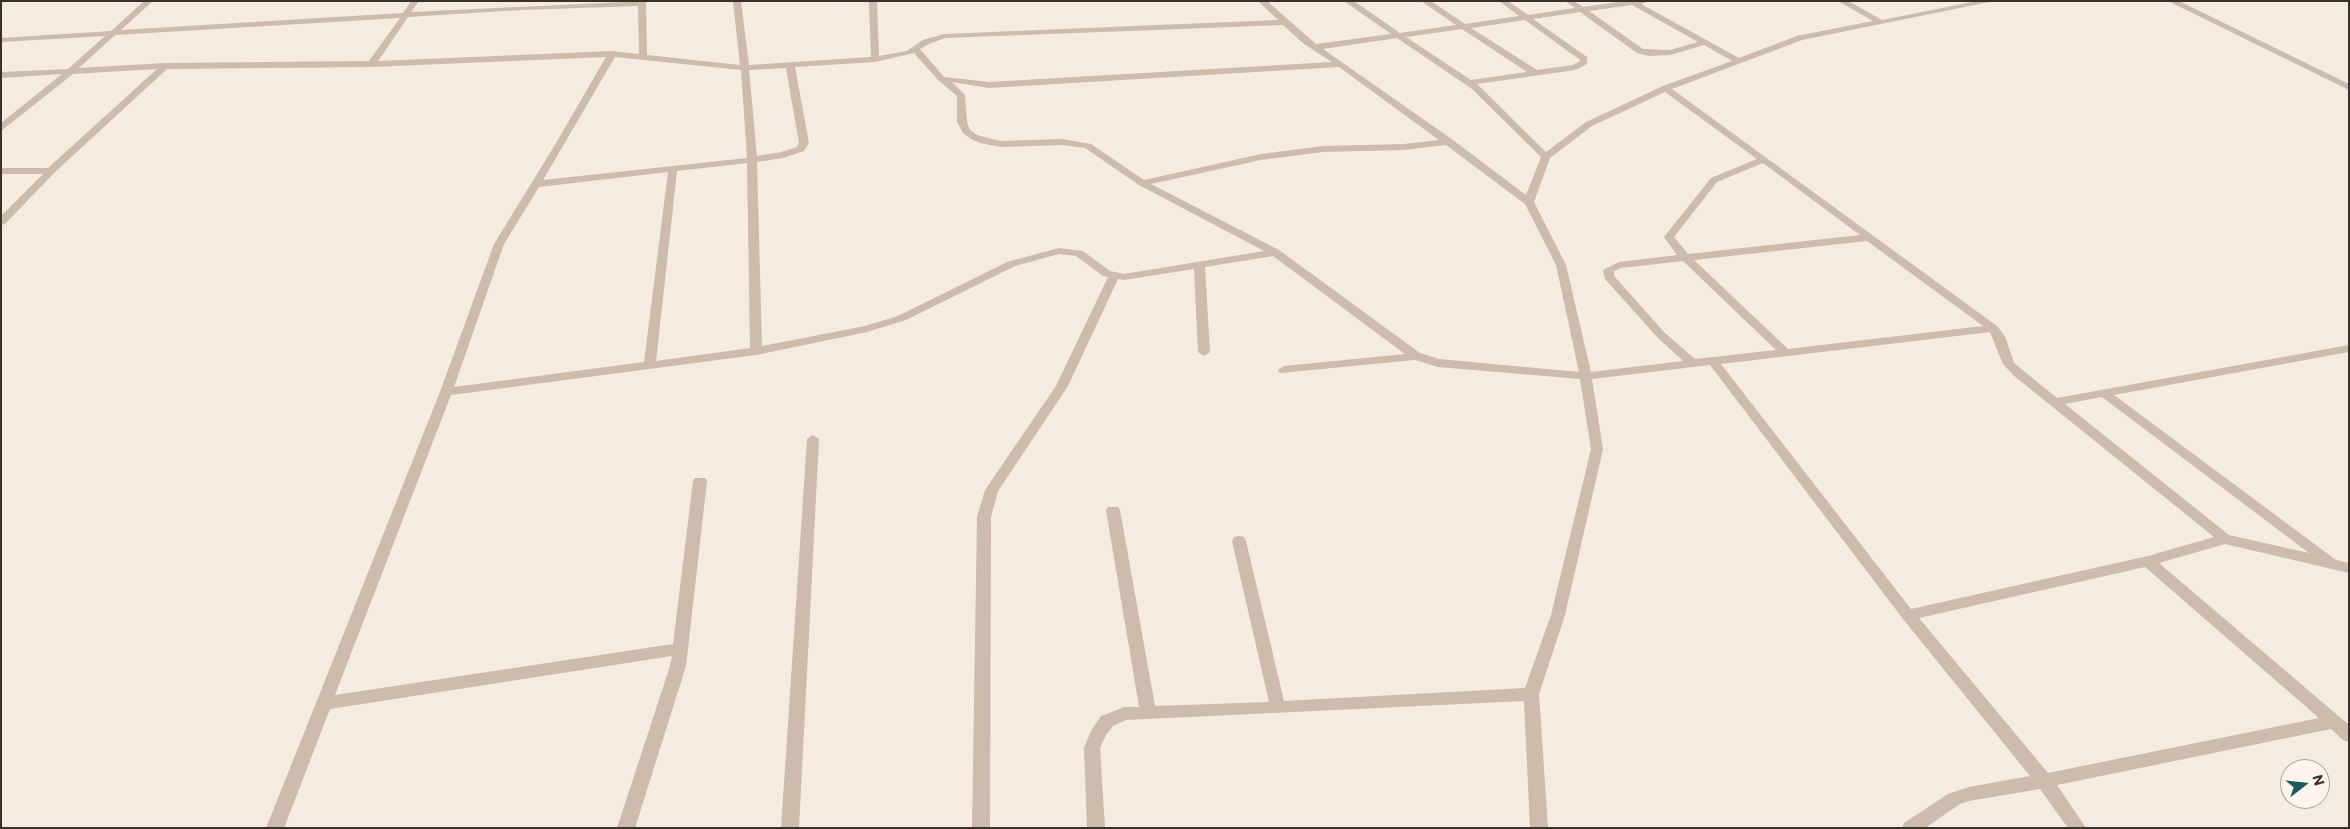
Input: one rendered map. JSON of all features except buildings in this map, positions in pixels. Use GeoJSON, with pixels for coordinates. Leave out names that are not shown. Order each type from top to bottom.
{"type":"FeatureCollection","features":[{"type":"Feature","properties":{"kind":"street"},"geometry":{"type":"LineString","coordinates":[[1,128],[71,71],[149,1]]}},
{"type":"Feature","properties":{"kind":"street"},"geometry":{"type":"LineString","coordinates":[[372,64],[415,1]]}},
{"type":"Feature","properties":{"kind":"street"},"geometry":{"type":"LineString","coordinates":[[737,1],[745,68],[752,160],[756,351]]}},
{"type":"Feature","properties":{"kind":"street"},"geometry":{"type":"LineString","coordinates":[[873,1],[875,59]]}},
{"type":"Feature","properties":{"kind":"street"},"geometry":{"type":"LineString","coordinates":[[1262,1],[1307,42],[1450,142],[1530,202],[1561,264],[1586,376],[1597,449],[1558,615],[1531,694],[1539,828]]}},
{"type":"Feature","properties":{"kind":"street"},"geometry":{"type":"LineString","coordinates":[[1348,1],[1469,83],[1546,157]]}},
{"type":"Feature","properties":{"kind":"street"},"geometry":{"type":"LineString","coordinates":[[1425,1],[1535,73]]}},
{"type":"Feature","properties":{"kind":"street"},"geometry":{"type":"LineString","coordinates":[[1469,83],[1575,66],[1584,62],[1584,58],[1504,1]]}},
{"type":"Feature","properties":{"kind":"street"},"geometry":{"type":"LineString","coordinates":[[1569,1],[1640,51],[1649,53],[1670,52],[1705,42]]}},
{"type":"Feature","properties":{"kind":"street"},"geometry":{"type":"LineString","coordinates":[[1316,47],[1645,1]]}},
{"type":"Feature","properties":{"kind":"street"},"geometry":{"type":"LineString","coordinates":[[1842,1],[1880,22]]}},
{"type":"Feature","properties":{"kind":"street"},"geometry":{"type":"LineString","coordinates":[[1530,202],[1546,157],[1589,124],[1666,88],[1800,38],[1990,1]]}},
{"type":"Feature","properties":{"kind":"street"},"geometry":{"type":"LineString","coordinates":[[2172,1],[2349,87]]}},
{"type":"Feature","properties":{"kind":"street"},"geometry":{"type":"LineString","coordinates":[[1,40],[642,2],[643,57]]}},
{"type":"Feature","properties":{"kind":"street"},"geometry":{"type":"LineString","coordinates":[[1634,3],[1739,60]]}},
{"type":"Feature","properties":{"kind":"street"},"geometry":{"type":"LineString","coordinates":[[1,75],[165,66],[372,64],[612,54],[745,68],[875,59],[916,50],[926,42],[944,36],[1286,22]]}},
{"type":"Feature","properties":{"kind":"street"},"geometry":{"type":"LineString","coordinates":[[916,50],[941,78],[961,95],[962,122],[966,131],[974,137],[983,141],[1001,144],[1062,142],[1088,146],[1142,183],[1275,252],[1416,356],[1438,363],[1586,376],[1993,328]]}},
{"type":"Feature","properties":{"kind":"street"},"geometry":{"type":"LineString","coordinates":[[276,828],[446,392],[499,244],[612,54]]}},
{"type":"Feature","properties":{"kind":"street"},"geometry":{"type":"LineString","coordinates":[[941,78],[989,85],[1341,64]]}},
{"type":"Feature","properties":{"kind":"street"},"geometry":{"type":"LineString","coordinates":[[1,222],[51,171],[165,66]]}},
{"type":"Feature","properties":{"kind":"street"},"geometry":{"type":"LineString","coordinates":[[536,184],[752,160],[783,155],[801,149],[804,143],[790,66]]}},
{"type":"Feature","properties":{"kind":"street"},"geometry":{"type":"LineString","coordinates":[[1666,88],[1993,328],[1999,336],[2009,364],[2225,539],[2349,568]]}},
{"type":"Feature","properties":{"kind":"street"},"geometry":{"type":"LineString","coordinates":[[1142,183],[1254,158],[1323,149],[1404,147],[1450,142]]}},
{"type":"Feature","properties":{"kind":"street"},"geometry":{"type":"LineString","coordinates":[[1763,160],[1714,180],[1669,237],[1671,243],[1686,258],[1785,352]]}},
{"type":"Feature","properties":{"kind":"street"},"geometry":{"type":"LineString","coordinates":[[650,365],[673,168]]}},
{"type":"Feature","properties":{"kind":"street"},"geometry":{"type":"LineString","coordinates":[[1,170],[51,171]]}},
{"type":"Feature","properties":{"kind":"street"},"geometry":{"type":"LineString","coordinates":[[1692,363],[1661,335],[1609,277],[1608,270],[1619,265],[1871,237]]}},
{"type":"Feature","properties":{"kind":"street"},"geometry":{"type":"LineString","coordinates":[[446,392],[756,351],[886,323],[902,318],[1011,264],[1059,251],[1079,253],[1114,277],[1275,252]]}},
{"type":"Feature","properties":{"kind":"street"},"geometry":{"type":"LineString","coordinates":[[1199,265],[1204,352]]}},
{"type":"Feature","properties":{"kind":"street"},"geometry":{"type":"LineString","coordinates":[[981,828],[984,517],[987,504],[992,490],[1062,386],[1114,277]]}},
{"type":"Feature","properties":{"kind":"street"},"geometry":{"type":"LineString","coordinates":[[2054,402],[2349,348]]}},
{"type":"Feature","properties":{"kind":"street"},"geometry":{"type":"LineString","coordinates":[[1284,370],[1416,356]]}},
{"type":"Feature","properties":{"kind":"street"},"geometry":{"type":"LineString","coordinates":[[1713,361],[1908,615],[2044,781],[2078,828]]}},
{"type":"Feature","properties":{"kind":"street"},"geometry":{"type":"LineString","coordinates":[[2104,393],[2334,565]]}},
{"type":"Feature","properties":{"kind":"street"},"geometry":{"type":"LineString","coordinates":[[790,828],[813,439]]}},
{"type":"Feature","properties":{"kind":"street"},"geometry":{"type":"LineString","coordinates":[[626,828],[672,687],[681,649],[700,480]]}},
{"type":"Feature","properties":{"kind":"street"},"geometry":{"type":"LineString","coordinates":[[1113,510],[1148,713]]}},
{"type":"Feature","properties":{"kind":"street"},"geometry":{"type":"LineString","coordinates":[[1908,615],[2148,561],[2225,539]]}},
{"type":"Feature","properties":{"kind":"street"},"geometry":{"type":"LineString","coordinates":[[1239,541],[1278,708]]}},
{"type":"Feature","properties":{"kind":"street"},"geometry":{"type":"LineString","coordinates":[[2148,561],[2349,735]]}},
{"type":"Feature","properties":{"kind":"street"},"geometry":{"type":"LineString","coordinates":[[324,703],[681,649]]}},
{"type":"Feature","properties":{"kind":"street"},"geometry":{"type":"LineString","coordinates":[[1096,828],[1092,748],[1099,731],[1107,721],[1125,714],[1278,708],[1531,694]]}},
{"type":"Feature","properties":{"kind":"street"},"geometry":{"type":"LineString","coordinates":[[1910,828],[1954,798],[2333,722]]}}]}
